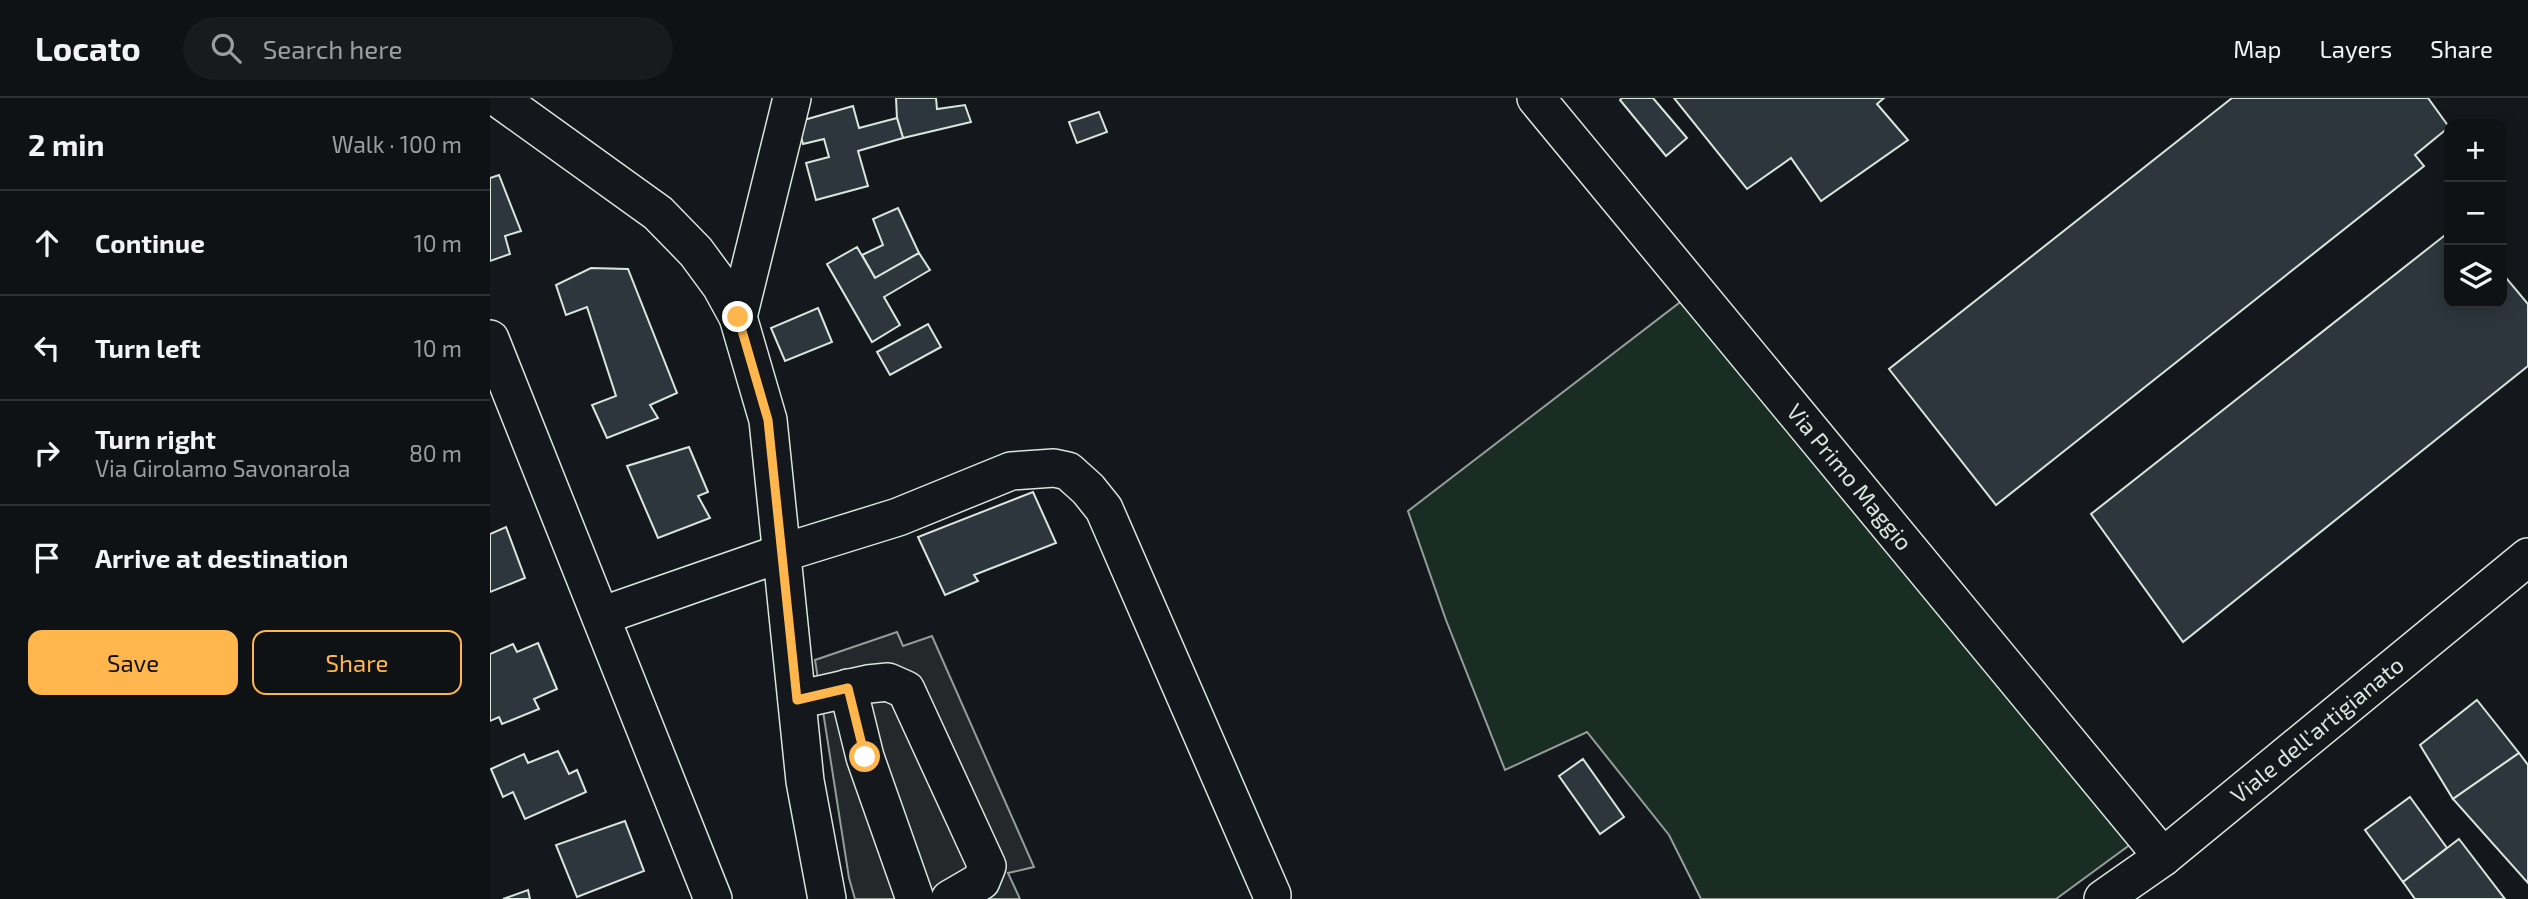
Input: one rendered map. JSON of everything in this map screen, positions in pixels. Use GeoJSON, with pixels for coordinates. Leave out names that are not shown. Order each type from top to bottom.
{"type":"FeatureCollection","features":[{"type":"Feature","properties":{"kind":"street"},"geometry":{"type":"LineString","coordinates":[[490,105],[498,98],[658,214],[696,252],[721,286],[738,317],[768,420],[805,781],[827,899]]}},
{"type":"Feature","properties":{"kind":"street"},"geometry":{"type":"LineString","coordinates":[[738,317],[792,98]]}},
{"type":"Feature","properties":{"kind":"street","name":"Via Primo Maggio"},"geometry":{"type":"LineString","coordinates":[[1536,98],[2163,857]]}},
{"type":"Feature","properties":{"kind":"street"},"geometry":{"type":"LineString","coordinates":[[490,339],[713,899]]}},
{"type":"Feature","properties":{"kind":"street"},"geometry":{"type":"LineString","coordinates":[[601,616],[782,553],[898,517],[1011,471],[1054,468],[1068,471],[1088,489],[1104,509],[1272,895]]}},
{"type":"Feature","properties":{"kind":"street","name":"Viale dell'artigianato"},"geometry":{"type":"LineString","coordinates":[[2103,899],[2163,857],[2528,557]]}},
{"type":"Feature","properties":{"kind":"street"},"geometry":{"type":"LineString","coordinates":[[797,700],[888,682],[906,690],[987,866],[981,881],[950,899]]}},
{"type":"Feature","properties":{"kind":"street"},"geometry":{"type":"LineString","coordinates":[[848,688],[865,757],[915,899]]}},
{"type":"Feature","properties":{"kind":"green space"},"geometry":{"type":"Polygon","coordinates":[[[1683,300],[2135,841],[2056,899],[1701,899],[1669,835],[1587,732],[1505,770],[1446,620],[1408,511],[1683,300]]]}},
{"type":"Feature","properties":{"kind":"shaded area"},"geometry":{"type":"Polygon","coordinates":[[[897,632],[903,646],[932,636],[1034,867],[1008,873],[1020,899],[855,899],[849,878],[815,660],[897,632]]]}},
{"type":"Feature","properties":{"kind":"building"},"geometry":{"type":"Polygon","coordinates":[[[896,98],[936,98],[937,109],[965,105],[971,122],[903,138],[897,118],[896,98]]]}},
{"type":"Feature","properties":{"kind":"building"},"geometry":{"type":"Polygon","coordinates":[[[1653,98],[1687,138],[1666,156],[1620,100],[1653,98]]]}},
{"type":"Feature","properties":{"kind":"building"},"geometry":{"type":"Polygon","coordinates":[[[1674,98],[1884,98],[1877,104],[1908,140],[1821,201],[1791,158],[1747,189],[1674,98]]]}},
{"type":"Feature","properties":{"kind":"building"},"geometry":{"type":"Polygon","coordinates":[[[2232,98],[2428,98],[2444,120],[2444,131],[2415,155],[2424,166],[1996,505],[1889,369],[2232,98]]]}},
{"type":"Feature","properties":{"kind":"building"},"geometry":{"type":"Polygon","coordinates":[[[853,106],[859,128],[897,118],[903,138],[858,151],[868,186],[816,200],[806,163],[829,157],[824,139],[803,144],[797,122],[853,106]]]}},
{"type":"Feature","properties":{"kind":"building"},"geometry":{"type":"Polygon","coordinates":[[[1099,112],[1107,132],[1077,143],[1069,122],[1099,112]]]}},
{"type":"Feature","properties":{"kind":"building"},"geometry":{"type":"Polygon","coordinates":[[[499,175],[521,231],[505,236],[510,254],[490,261],[490,178],[499,175]]]}},
{"type":"Feature","properties":{"kind":"building"},"geometry":{"type":"Polygon","coordinates":[[[898,208],[919,253],[875,278],[862,255],[883,245],[873,219],[898,208]]]}},
{"type":"Feature","properties":{"kind":"building"},"geometry":{"type":"Polygon","coordinates":[[[2444,236],[2444,308],[2507,308],[2507,279],[2528,304],[2528,366],[2183,642],[2091,514],[2444,236]]]}},
{"type":"Feature","properties":{"kind":"building"},"geometry":{"type":"Polygon","coordinates":[[[857,247],[875,278],[919,253],[930,270],[884,297],[900,325],[872,342],[827,264],[857,247]]]}},
{"type":"Feature","properties":{"kind":"building"},"geometry":{"type":"Polygon","coordinates":[[[591,268],[628,269],[677,393],[650,405],[658,418],[607,438],[592,405],[616,396],[587,307],[566,315],[556,285],[591,268]]]}},
{"type":"Feature","properties":{"kind":"building"},"geometry":{"type":"Polygon","coordinates":[[[818,308],[832,342],[785,361],[771,328],[818,308]]]}},
{"type":"Feature","properties":{"kind":"building"},"geometry":{"type":"Polygon","coordinates":[[[928,324],[941,347],[890,375],[877,352],[928,324]]]}},
{"type":"Feature","properties":{"kind":"building"},"geometry":{"type":"Polygon","coordinates":[[[689,447],[708,492],[698,496],[710,518],[658,538],[627,466],[689,447]]]}},
{"type":"Feature","properties":{"kind":"building"},"geometry":{"type":"Polygon","coordinates":[[[1033,492],[1056,543],[974,575],[978,581],[945,595],[918,537],[1033,492]]]}},
{"type":"Feature","properties":{"kind":"building"},"geometry":{"type":"Polygon","coordinates":[[[506,527],[525,578],[490,592],[490,534],[506,527]]]}},
{"type":"Feature","properties":{"kind":"building"},"geometry":{"type":"Polygon","coordinates":[[[538,643],[557,689],[534,699],[539,709],[502,724],[499,717],[490,721],[490,654],[513,644],[517,652],[538,643]]]}},
{"type":"Feature","properties":{"kind":"building"},"geometry":{"type":"Polygon","coordinates":[[[2477,700],[2519,753],[2453,799],[2420,745],[2477,700]]]}},
{"type":"Feature","properties":{"kind":"building"},"geometry":{"type":"Polygon","coordinates":[[[558,751],[569,774],[577,770],[586,792],[525,819],[513,792],[503,797],[491,769],[524,754],[528,763],[558,751]]]}},
{"type":"Feature","properties":{"kind":"building"},"geometry":{"type":"Polygon","coordinates":[[[2519,753],[2528,765],[2528,883],[2453,799],[2519,753]]]}},
{"type":"Feature","properties":{"kind":"building"},"geometry":{"type":"Polygon","coordinates":[[[1583,759],[1624,817],[1600,834],[1559,776],[1583,759]]]}},
{"type":"Feature","properties":{"kind":"building"},"geometry":{"type":"Polygon","coordinates":[[[2410,797],[2447,848],[2403,882],[2365,830],[2410,797]]]}},
{"type":"Feature","properties":{"kind":"building"},"geometry":{"type":"Polygon","coordinates":[[[625,821],[644,871],[577,897],[556,845],[625,821]]]}},
{"type":"Feature","properties":{"kind":"building"},"geometry":{"type":"Polygon","coordinates":[[[2459,839],[2505,899],[2415,899],[2403,882],[2459,839]]]}},
{"type":"Feature","properties":{"kind":"building"},"geometry":{"type":"Polygon","coordinates":[[[528,890],[530,899],[503,899],[528,890]]]}},
{"type":"Feature","properties":{"kind":"route"},"geometry":{"type":"LineString","coordinates":[[738,317],[768,420],[797,700],[848,688],[865,757]]}}]}
